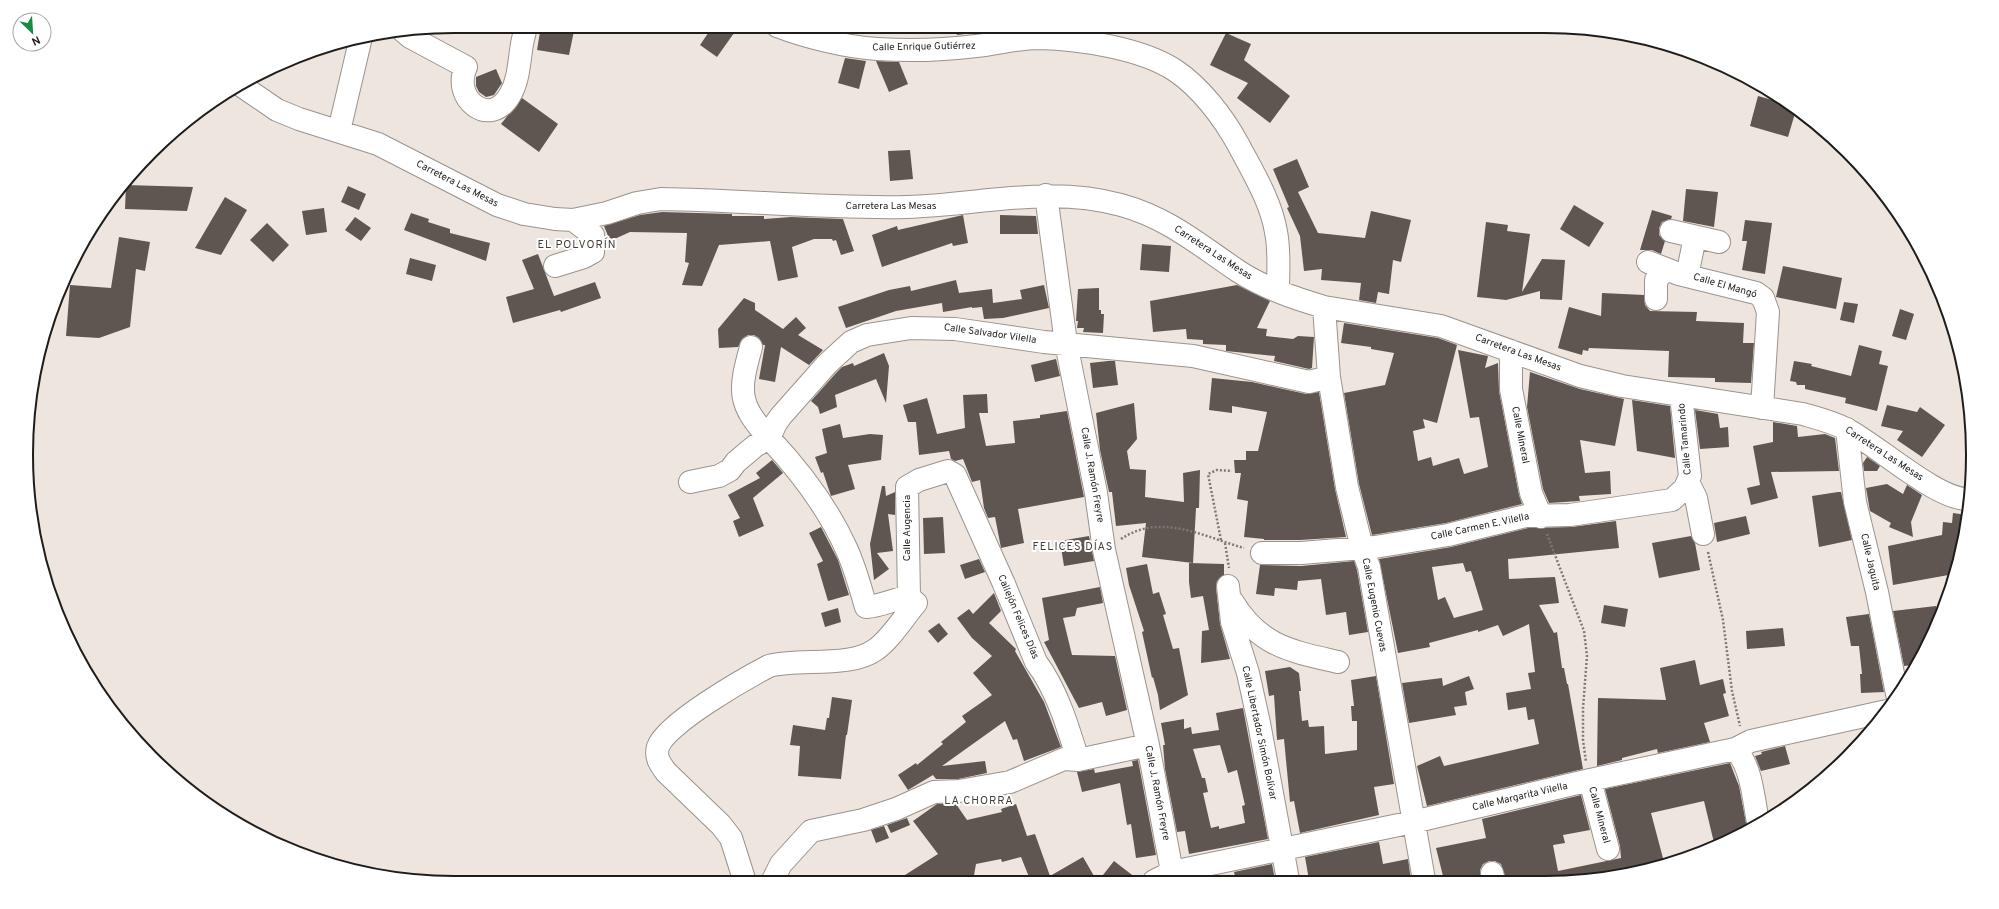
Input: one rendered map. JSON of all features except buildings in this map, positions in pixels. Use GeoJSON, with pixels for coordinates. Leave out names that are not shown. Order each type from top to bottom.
{"type":"FeatureCollection","features":[{"type":"Feature","properties":{"kind":"street"},"geometry":{"type":"LineString","coordinates":[[409,36],[466,67],[462,75],[465,93],[474,106],[480,110],[486,111],[499,107],[510,95],[518,71],[525,33]]}},
{"type":"Feature","properties":{"kind":"street","name":"Calle Enrique Gutiérrez"},"geometry":{"type":"LineString","coordinates":[[798,33],[862,48],[924,49],[976,46],[1004,41],[1038,38],[1107,45],[1157,61],[1176,71],[1210,104],[1229,127],[1250,166],[1271,214],[1276,231],[1279,252],[1278,291]]}},
{"type":"Feature","properties":{"kind":"street"},"geometry":{"type":"LineString","coordinates":[[339,131],[359,44]]}},
{"type":"Feature","properties":{"kind":"street","name":"Carretera Las Mesas"},"geometry":{"type":"LineString","coordinates":[[245,88],[277,110],[378,144],[397,152],[419,166],[443,176],[458,186],[497,205],[524,214],[555,219],[574,220],[607,214],[637,202],[661,199],[904,207],[1046,195],[1078,198],[1119,205],[1144,213],[1170,225],[1202,244],[1238,271],[1278,291],[1324,307],[1441,326],[1580,376],[1622,386],[1802,414],[1847,429],[1914,474],[1952,497],[1963,498]]}},
{"type":"Feature","properties":{"kind":"street","name":"Calle J. Ramón Freyre"},"geometry":{"type":"LineString","coordinates":[[1046,195],[1066,343],[1096,493],[1104,550],[1148,745],[1173,876]]}},
{"type":"Feature","properties":{"kind":"street"},"geometry":{"type":"LineString","coordinates":[[555,266],[584,257],[593,252],[593,235],[574,220]]}},
{"type":"Feature","properties":{"kind":"street"},"geometry":{"type":"LineString","coordinates":[[1671,231],[1719,242]]}},
{"type":"Feature","properties":{"kind":"street"},"geometry":{"type":"LineString","coordinates":[[1687,276],[1695,237]]}},
{"type":"Feature","properties":{"kind":"street","name":"Calle El Mangó"},"geometry":{"type":"LineString","coordinates":[[1656,299],[1657,265],[1687,276],[1756,293],[1763,298],[1768,312],[1762,408]]}},
{"type":"Feature","properties":{"kind":"street","name":"Calle Eugenio Cuevas"},"geometry":{"type":"LineString","coordinates":[[1324,307],[1329,377],[1347,487],[1362,548],[1369,567],[1423,876]]}},
{"type":"Feature","properties":{"kind":"street","name":"Calle Salvador Vilella"},"geometry":{"type":"LineString","coordinates":[[769,438],[776,423],[843,347],[867,334],[904,328],[955,328],[1066,343],[1193,356],[1309,382],[1329,377]]}},
{"type":"Feature","properties":{"kind":"street"},"geometry":{"type":"LineString","coordinates":[[743,876],[731,838],[720,825],[666,772],[659,761],[657,754],[663,738],[685,718],[769,666],[782,663],[840,660],[861,656],[875,650],[912,600],[899,598],[879,606],[866,607],[846,549],[829,516],[788,458],[748,413],[744,401],[743,390],[745,369],[751,347]]}},
{"type":"Feature","properties":{"kind":"street","name":"Calle Mineral"},"geometry":{"type":"LineString","coordinates":[[1511,351],[1511,389],[1531,492],[1540,517]]}},
{"type":"Feature","properties":{"kind":"street","name":"Calle Tamarindo"},"geometry":{"type":"LineString","coordinates":[[1681,396],[1690,469],[1688,482]]}},
{"type":"Feature","properties":{"kind":"street","name":"Calle Jaguita"},"geometry":{"type":"LineString","coordinates":[[1847,429],[1855,502],[1877,592],[1896,688]]}},
{"type":"Feature","properties":{"kind":"street"},"geometry":{"type":"LineString","coordinates":[[690,482],[719,476],[725,473],[755,446],[769,438]]}},
{"type":"Feature","properties":{"kind":"street","name":"Calle Augencia"},"geometry":{"type":"LineString","coordinates":[[912,600],[907,487],[919,480],[940,472],[948,471],[955,475]]}},
{"type":"Feature","properties":{"kind":"street","name":"Callejón Felices Días"},"geometry":{"type":"LineString","coordinates":[[955,475],[1004,584],[1036,662],[1043,671],[1060,708],[1078,760]]}},
{"type":"Feature","properties":{"kind":"street"},"geometry":{"type":"LineString","coordinates":[[1688,482],[1696,498],[1705,541]]}},
{"type":"Feature","properties":{"kind":"street","name":"Calle Carmen E. Vilella"},"geometry":{"type":"LineString","coordinates":[[1262,552],[1301,553],[1362,548],[1448,535],[1526,516],[1540,517],[1570,515],[1672,500],[1680,495],[1688,482]]}},
{"type":"Feature","properties":{"kind":"street"},"geometry":{"type":"LineString","coordinates":[[1229,591],[1245,622],[1266,639],[1293,652],[1338,662]]}},
{"type":"Feature","properties":{"kind":"street","name":"Calle Libertador Simón Bolívar"},"geometry":{"type":"LineString","coordinates":[[1229,591],[1232,622],[1248,674],[1259,723],[1287,876]]}},
{"type":"Feature","properties":{"kind":"street","name":"Calle Margarita Vilella"},"geometry":{"type":"LineString","coordinates":[[1173,876],[1738,747],[1877,713]]}},
{"type":"Feature","properties":{"kind":"street"},"geometry":{"type":"LineString","coordinates":[[775,876],[781,864],[811,831],[864,820],[896,809],[934,792],[959,790],[1010,782],[1064,759],[1078,760],[1148,745]]}},
{"type":"Feature","properties":{"kind":"street"},"geometry":{"type":"LineString","coordinates":[[1738,747],[1748,773],[1757,819]]}},
{"type":"Feature","properties":{"kind":"street","name":"Calle Mineral"},"geometry":{"type":"LineString","coordinates":[[1590,780],[1608,849]]}},
{"type":"Feature","properties":{"kind":"path"},"geometry":{"type":"LineString","coordinates":[[1220,540],[1208,474],[1217,470],[1232,471]]}},
{"type":"Feature","properties":{"kind":"path"},"geometry":{"type":"LineString","coordinates":[[1540,517],[1584,631],[1587,656],[1583,708],[1583,740],[1590,780]]}},
{"type":"Feature","properties":{"kind":"path"},"geometry":{"type":"LineString","coordinates":[[1104,550],[1128,534],[1156,526],[1167,525],[1195,531],[1226,542],[1262,552]]}},
{"type":"Feature","properties":{"kind":"path"},"geometry":{"type":"LineString","coordinates":[[1705,541],[1723,620],[1738,747]]}},
{"type":"Feature","properties":{"kind":"path"},"geometry":{"type":"LineString","coordinates":[[1226,542],[1229,561],[1229,591]]}},
{"type":"Feature","properties":{"kind":"district","name":"EL POLVORÍN"},"geometry":{"type":"Point","coordinates":[577,245]}},
{"type":"Feature","properties":{"kind":"district","name":"FELICES DÍAS"},"geometry":{"type":"Point","coordinates":[1073,547]}},
{"type":"Feature","properties":{"kind":"district","name":"LA CHORRA"},"geometry":{"type":"Point","coordinates":[979,801]}}]}
